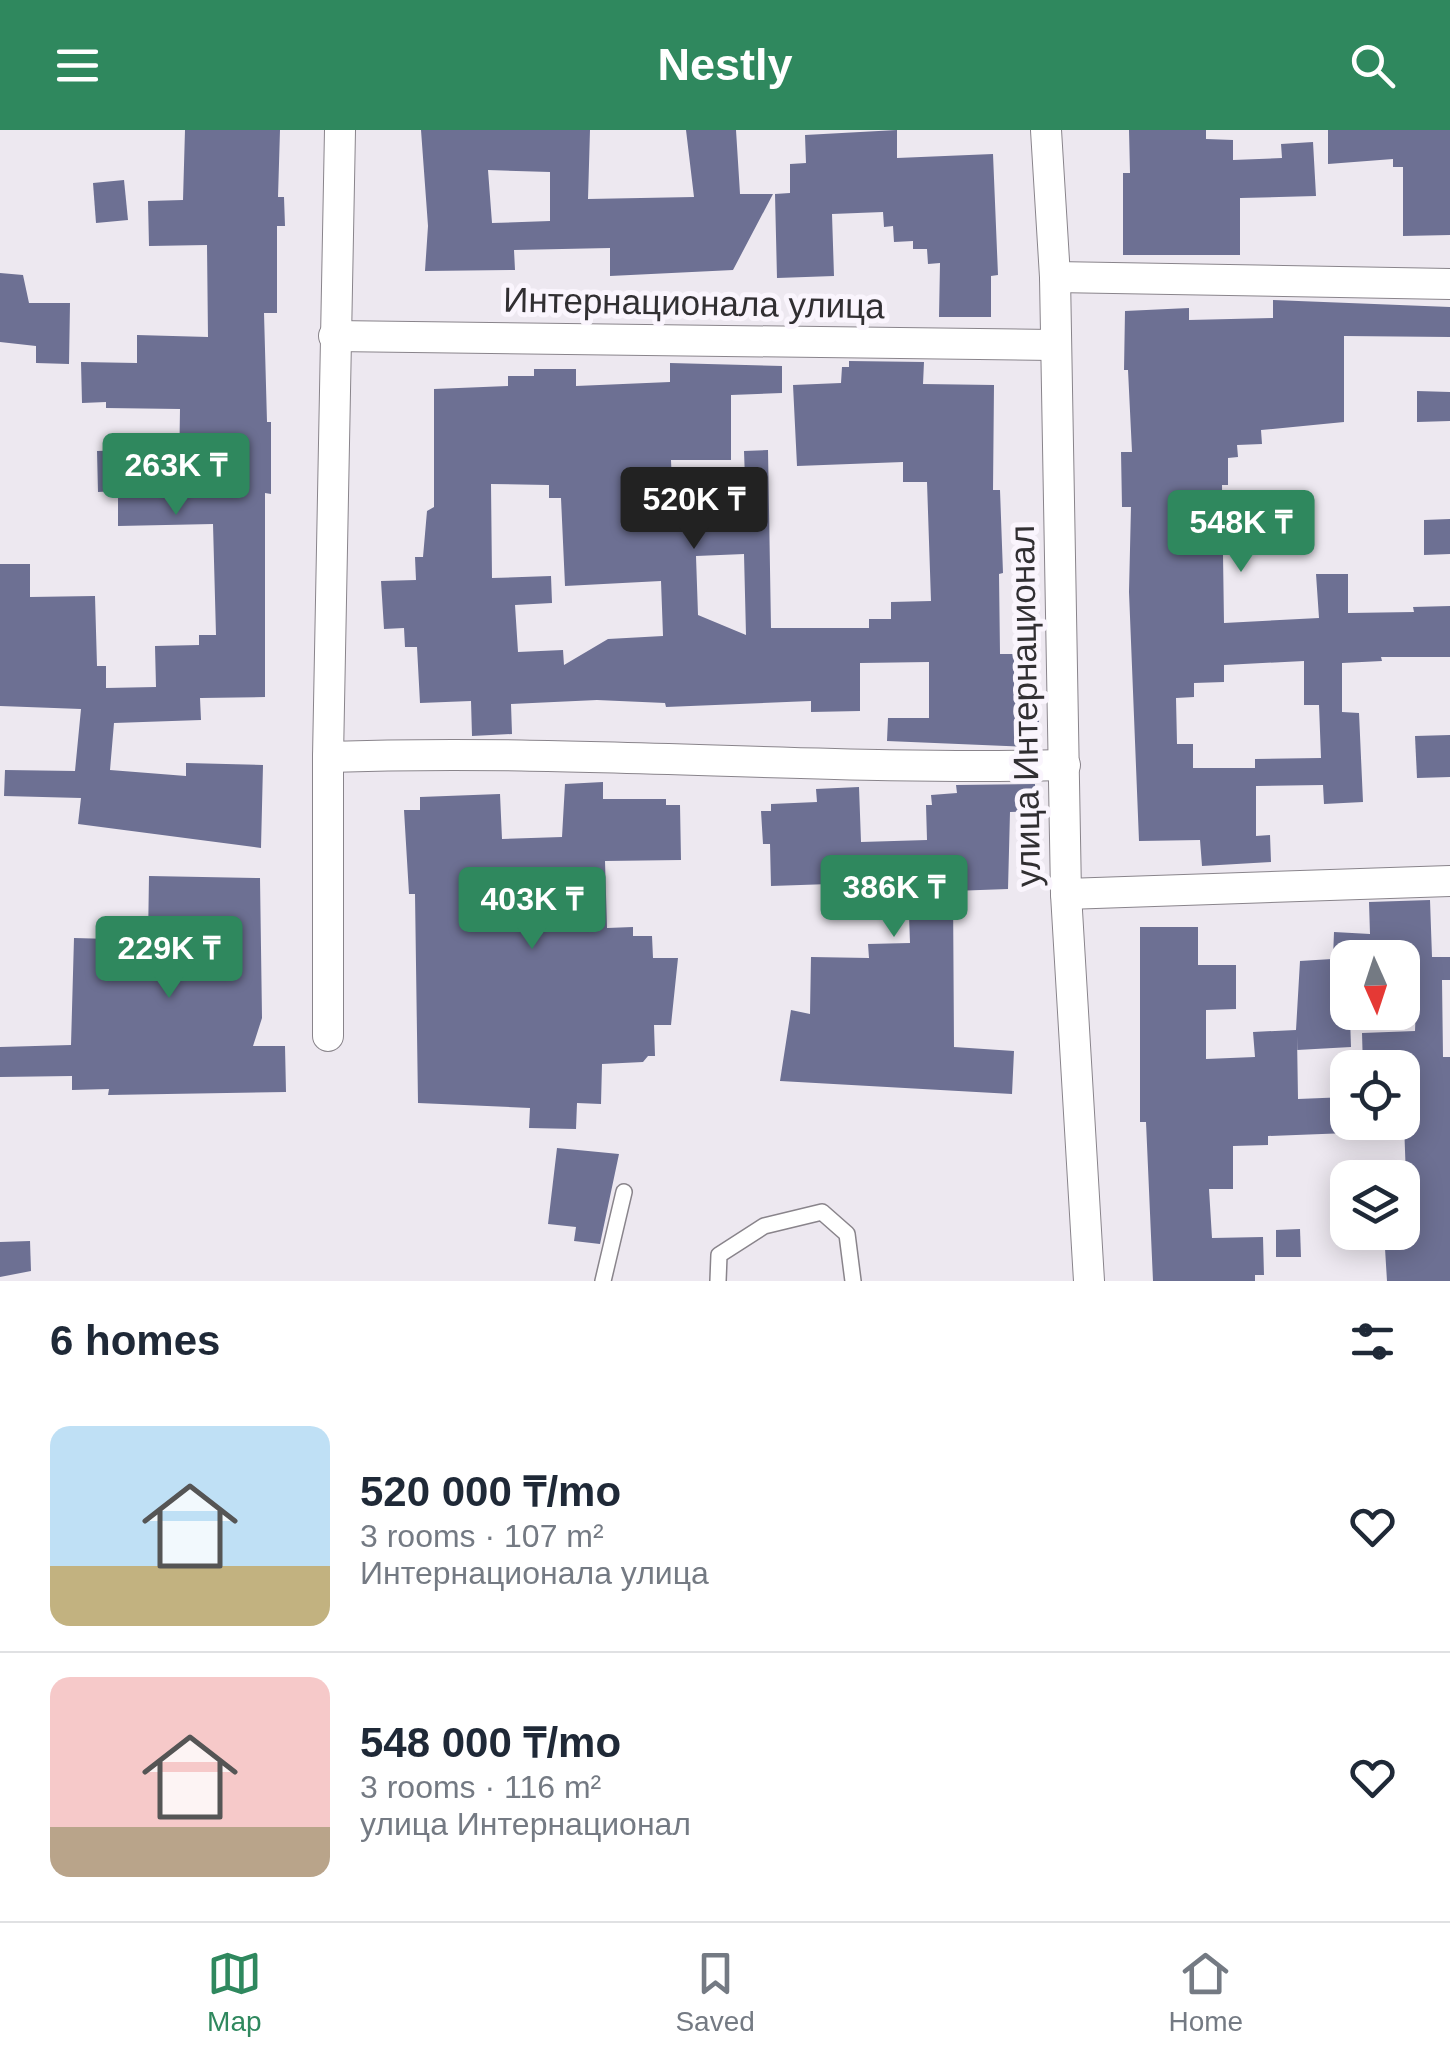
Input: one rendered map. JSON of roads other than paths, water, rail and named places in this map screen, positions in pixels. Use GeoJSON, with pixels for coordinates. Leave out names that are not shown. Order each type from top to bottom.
{"type":"FeatureCollection","features":[{"type":"Feature","properties":{"kind":"street"},"geometry":{"type":"LineString","coordinates":[[328,1036],[328,756],[340,130]]}},
{"type":"Feature","properties":{"kind":"street","name":"улица Интернационал"},"geometry":{"type":"LineString","coordinates":[[1046,130],[1055,277],[1053,345],[1066,894],[1089,1281]]}},
{"type":"Feature","properties":{"kind":"street"},"geometry":{"type":"LineString","coordinates":[[1055,277],[1450,284]]}},
{"type":"Feature","properties":{"kind":"street","name":"Интернационала улица"},"geometry":{"type":"LineString","coordinates":[[334,336],[1053,345]]}},
{"type":"Feature","properties":{"kind":"street"},"geometry":{"type":"LineString","coordinates":[[328,756],[598,755],[782,764],[1065,765]]}},
{"type":"Feature","properties":{"kind":"street"},"geometry":{"type":"LineString","coordinates":[[1066,894],[1450,880]]}},
{"type":"Feature","properties":{"kind":"lane"},"geometry":{"type":"LineString","coordinates":[[603,1281],[624,1192]]}},
{"type":"Feature","properties":{"kind":"lane"},"geometry":{"type":"LineString","coordinates":[[718,1281],[720,1255],[764,1226],[822,1212],[847,1234],[853,1281]]}}]}
